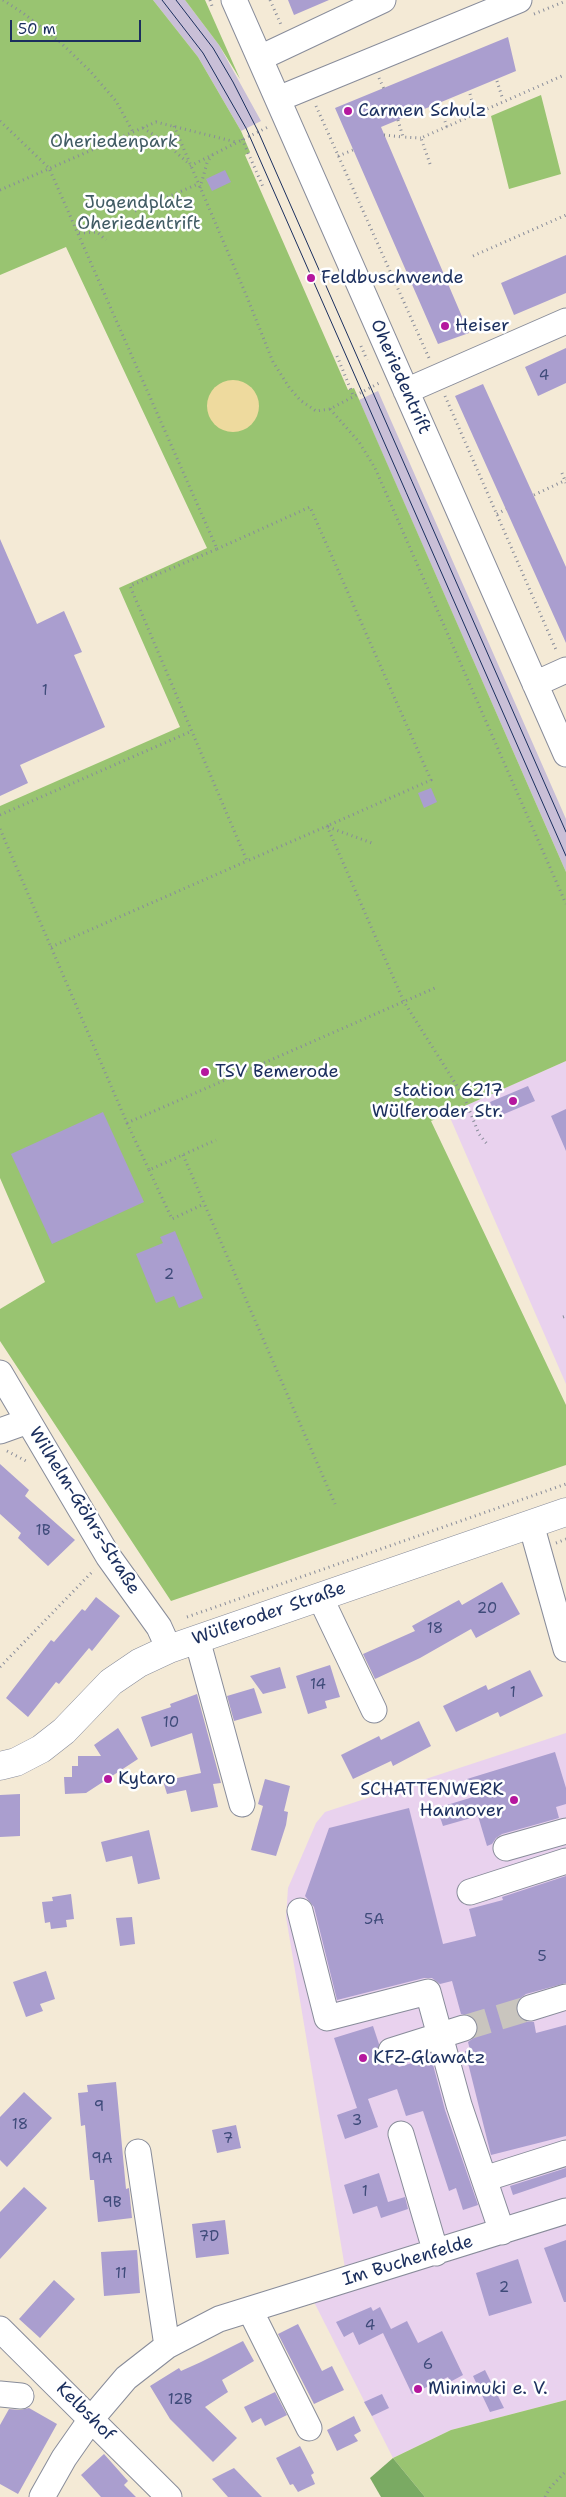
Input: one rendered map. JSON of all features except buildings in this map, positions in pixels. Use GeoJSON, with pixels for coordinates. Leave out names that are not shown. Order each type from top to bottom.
{"type":"FeatureCollection","features":[{"type":"Feature","properties":{"kind":"main road","name":"Wülferoder Straße"},"geometry":{"type":"LineString","coordinates":[[0,1766],[16,1762],[41,1749],[64,1731],[111,1682],[139,1663],[164,1638],[196,1639],[566,1512]]}},
{"type":"Feature","properties":{"kind":"street","name":"Oheriedentrift"},"geometry":{"type":"LineString","coordinates":[[234,0],[566,754]]}},
{"type":"Feature","properties":{"kind":"street"},"geometry":{"type":"LineString","coordinates":[[260,58],[383,0]]}},
{"type":"Feature","properties":{"kind":"street"},"geometry":{"type":"LineString","coordinates":[[278,99],[519,0]]}},
{"type":"Feature","properties":{"kind":"street"},"geometry":{"type":"LineString","coordinates":[[406,391],[566,321]]}},
{"type":"Feature","properties":{"kind":"street"},"geometry":{"type":"LineString","coordinates":[[535,684],[566,670]]}},
{"type":"Feature","properties":{"kind":"street","name":"Wilhelm-Göhrs-Straße"},"geometry":{"type":"LineString","coordinates":[[0,1373],[108,1556],[164,1638]]}},
{"type":"Feature","properties":{"kind":"street"},"geometry":{"type":"LineString","coordinates":[[0,1431],[28,1421]]}},
{"type":"Feature","properties":{"kind":"street"},"geometry":{"type":"LineString","coordinates":[[531,1524],[566,1649]]}},
{"type":"Feature","properties":{"kind":"street"},"geometry":{"type":"LineString","coordinates":[[320,1597],[374,1710]]}},
{"type":"Feature","properties":{"kind":"street"},"geometry":{"type":"LineString","coordinates":[[196,1639],[242,1804]]}},
{"type":"Feature","properties":{"kind":"street"},"geometry":{"type":"LineString","coordinates":[[506,1848],[566,1831]]}},
{"type":"Feature","properties":{"kind":"street"},"geometry":{"type":"LineString","coordinates":[[470,1892],[566,1861]]}},
{"type":"Feature","properties":{"kind":"street"},"geometry":{"type":"LineString","coordinates":[[300,1912],[327,2018],[428,1992],[459,2105],[502,2232]]}},
{"type":"Feature","properties":{"kind":"street"},"geometry":{"type":"LineString","coordinates":[[530,2008],[566,1997]]}},
{"type":"Feature","properties":{"kind":"street"},"geometry":{"type":"LineString","coordinates":[[391,2051],[464,2028]]}},
{"type":"Feature","properties":{"kind":"street"},"geometry":{"type":"LineString","coordinates":[[401,2134],[436,2253]]}},
{"type":"Feature","properties":{"kind":"street"},"geometry":{"type":"LineString","coordinates":[[138,2152],[167,2346]]}},
{"type":"Feature","properties":{"kind":"street"},"geometry":{"type":"LineString","coordinates":[[484,2179],[566,2153]]}},
{"type":"Feature","properties":{"kind":"street","name":"Im Buchenfelde"},"geometry":{"type":"LineString","coordinates":[[42,2497],[64,2458],[92,2418],[126,2378],[167,2346],[219,2319],[566,2211]]}},
{"type":"Feature","properties":{"kind":"street"},"geometry":{"type":"LineString","coordinates":[[250,2310],[310,2428]]}},
{"type":"Feature","properties":{"kind":"street","name":"Kelbshof"},"geometry":{"type":"LineString","coordinates":[[0,2329],[170,2497]]}},
{"type":"Feature","properties":{"kind":"path"},"geometry":{"type":"LineString","coordinates":[[3,0],[24,13],[60,42],[90,71],[116,101],[133,132]]}},
{"type":"Feature","properties":{"kind":"path"},"geometry":{"type":"LineString","coordinates":[[384,135],[421,138],[503,100],[562,76]]}},
{"type":"Feature","properties":{"kind":"path"},"geometry":{"type":"LineString","coordinates":[[497,81],[503,100]]}},
{"type":"Feature","properties":{"kind":"path"},"geometry":{"type":"LineString","coordinates":[[470,94],[475,113]]}},
{"type":"Feature","properties":{"kind":"path"},"geometry":{"type":"LineString","coordinates":[[440,107],[447,127]]}},
{"type":"Feature","properties":{"kind":"path"},"geometry":{"type":"LineString","coordinates":[[398,120],[403,136]]}},
{"type":"Feature","properties":{"kind":"path"},"geometry":{"type":"LineString","coordinates":[[0,121],[49,168],[217,548]]}},
{"type":"Feature","properties":{"kind":"path"},"geometry":{"type":"LineString","coordinates":[[0,190],[156,122],[237,142]]}},
{"type":"Feature","properties":{"kind":"path"},"geometry":{"type":"LineString","coordinates":[[174,126],[189,165],[248,297],[273,362],[300,400],[316,411],[330,409],[378,383]]}},
{"type":"Feature","properties":{"kind":"path"},"geometry":{"type":"LineString","coordinates":[[189,165],[213,155],[267,127]]}},
{"type":"Feature","properties":{"kind":"path"},"geometry":{"type":"LineString","coordinates":[[142,128],[162,140],[189,165]]}},
{"type":"Feature","properties":{"kind":"path"},"geometry":{"type":"LineString","coordinates":[[421,138],[430,164]]}},
{"type":"Feature","properties":{"kind":"path"},"geometry":{"type":"LineString","coordinates":[[242,139],[264,189]]}},
{"type":"Feature","properties":{"kind":"path"},"geometry":{"type":"LineString","coordinates":[[338,156],[353,150]]}},
{"type":"Feature","properties":{"kind":"path"},"geometry":{"type":"LineString","coordinates":[[200,188],[207,163],[213,155]]}},
{"type":"Feature","properties":{"kind":"path"},"geometry":{"type":"LineString","coordinates":[[135,211],[198,184]]}},
{"type":"Feature","properties":{"kind":"path"},"geometry":{"type":"LineString","coordinates":[[473,256],[566,216]]}},
{"type":"Feature","properties":{"kind":"path"},"geometry":{"type":"LineString","coordinates":[[79,233],[97,232],[106,240]]}},
{"type":"Feature","properties":{"kind":"path"},"geometry":{"type":"LineString","coordinates":[[337,356],[353,395]]}},
{"type":"Feature","properties":{"kind":"path"},"geometry":{"type":"LineString","coordinates":[[330,409],[358,442],[383,485],[566,904]]}},
{"type":"Feature","properties":{"kind":"path"},"geometry":{"type":"LineString","coordinates":[[534,495],[566,481],[562,473]]}},
{"type":"Feature","properties":{"kind":"path"},"geometry":{"type":"LineString","coordinates":[[51,947],[431,780],[310,507],[130,586],[248,860]]}},
{"type":"Feature","properties":{"kind":"path"},"geometry":{"type":"LineString","coordinates":[[497,514],[506,509]]}},
{"type":"Feature","properties":{"kind":"path"},"geometry":{"type":"LineString","coordinates":[[0,815],[192,732]]}},
{"type":"Feature","properties":{"kind":"path"},"geometry":{"type":"LineString","coordinates":[[327,826],[372,843]]}},
{"type":"Feature","properties":{"kind":"path"},"geometry":{"type":"LineString","coordinates":[[327,826],[404,1002],[464,1097],[479,1134],[486,1144]]}},
{"type":"Feature","properties":{"kind":"path"},"geometry":{"type":"LineString","coordinates":[[0,829],[128,1123],[172,1219],[204,1204]]}},
{"type":"Feature","properties":{"kind":"path"},"geometry":{"type":"LineString","coordinates":[[128,1123],[437,987]]}},
{"type":"Feature","properties":{"kind":"path"},"geometry":{"type":"LineString","coordinates":[[149,1170],[216,1140]]}},
{"type":"Feature","properties":{"kind":"path"},"geometry":{"type":"LineString","coordinates":[[183,1155],[335,1504]]}},
{"type":"Feature","properties":{"kind":"path"},"geometry":{"type":"LineString","coordinates":[[164,1638],[566,1484]]}},
{"type":"Feature","properties":{"kind":"path"},"geometry":{"type":"LineString","coordinates":[[0,1667],[108,1556]]}},
{"type":"Feature","properties":{"kind":"path"},"geometry":{"type":"LineString","coordinates":[[545,2497],[550,2488],[566,2471]]}},
{"type":"Feature","properties":{"kind":"shaded area"},"geometry":{"type":"Polygon","coordinates":[[[153,0],[185,0],[219,45],[261,121],[241,131],[198,57],[153,0]]]}},
{"type":"Feature","properties":{"kind":"shaded area"},"geometry":{"type":"Polygon","coordinates":[[[378,391],[566,819],[566,872],[359,400],[378,391]]]}},
{"type":"Feature","properties":{"kind":"shaded area"},"geometry":{"type":"Polygon","coordinates":[[[566,1061],[566,1384],[448,1113],[566,1061]]]}},
{"type":"Feature","properties":{"kind":"shaded area"},"geometry":{"type":"Polygon","coordinates":[[[566,1733],[566,2400],[451,2430],[393,2458],[315,2304],[307,2293],[347,2280],[286,1917],[288,1888],[316,1823],[325,1812],[566,1733]]]}},
{"type":"Feature","properties":{"kind":"green space","name":"TSV Bemerode"},"geometry":{"type":"Polygon","coordinates":[[[0,0],[153,0],[198,57],[241,131],[250,152],[245,155],[348,390],[354,388],[566,872],[566,1061],[431,1121],[566,1405],[566,1465],[171,1601],[0,1341],[0,1309],[45,1282],[0,1178],[0,806],[180,727],[119,588],[207,548],[66,247],[0,275],[0,0]]]}},
{"type":"Feature","properties":{"kind":"green space"},"geometry":{"type":"Polygon","coordinates":[[[185,0],[205,0],[240,79],[219,45],[185,0]]]}},
{"type":"Feature","properties":{"kind":"green space"},"geometry":{"type":"Polygon","coordinates":[[[541,95],[561,174],[509,189],[491,116],[541,95]]]}},
{"type":"Feature","properties":{"kind":"green space"},"geometry":{"type":"Polygon","coordinates":[[[566,2400],[566,2497],[425,2497],[393,2458],[451,2430],[566,2400]]]}},
{"type":"Feature","properties":{"kind":"green space"},"geometry":{"type":"Polygon","coordinates":[[[393,2458],[425,2497],[381,2497],[370,2478],[393,2458]]]}},
{"type":"Feature","properties":{"kind":"sand"},"geometry":{"type":"Polygon","coordinates":[[[233,380],[243,382],[251,388],[257,396],[259,406],[257,416],[251,424],[243,430],[233,432],[223,430],[215,424],[209,416],[207,406],[209,396],[215,388],[223,382],[233,380]]]}},
{"type":"Feature","properties":{"kind":"tunnel"},"geometry":{"type":"LineString","coordinates":[[464,2028],[530,2008]]}},
{"type":"Feature","properties":{"kind":"tram line"},"geometry":{"type":"LineString","coordinates":[[162,0],[203,53],[246,128],[566,856]]}},
{"type":"Feature","properties":{"kind":"tram line"},"geometry":{"type":"LineString","coordinates":[[176,0],[213,48],[258,131],[566,832]]}},
{"type":"Feature","properties":{"kind":"place","name":"Carmen Schulz"},"geometry":{"type":"Point","coordinates":[348,111]}},
{"type":"Feature","properties":{"kind":"place","name":"Feldbuschwende"},"geometry":{"type":"Point","coordinates":[311,278]}},
{"type":"Feature","properties":{"kind":"place","name":"Heiser"},"geometry":{"type":"Point","coordinates":[445,326]}},
{"type":"Feature","properties":{"kind":"place","name":"TSV Bemerode"},"geometry":{"type":"Point","coordinates":[205,1072]}},
{"type":"Feature","properties":{"kind":"place","name":"station 6217 Wülferoder Str."},"geometry":{"type":"Point","coordinates":[513,1101]}},
{"type":"Feature","properties":{"kind":"place","name":"Kytaro"},"geometry":{"type":"Point","coordinates":[108,1779]}},
{"type":"Feature","properties":{"kind":"place","name":"SCHATTENWERK Hannover"},"geometry":{"type":"Point","coordinates":[514,1800]}},
{"type":"Feature","properties":{"kind":"place","name":"KFZ-Glawatz"},"geometry":{"type":"Point","coordinates":[363,2058]}},
{"type":"Feature","properties":{"kind":"place","name":"Minimuki e. V."},"geometry":{"type":"Point","coordinates":[418,2389]}},
{"type":"Feature","properties":{"kind":"park label","name":"Oheriedenpark"},"geometry":{"type":"Point","coordinates":[114,142]}},
{"type":"Feature","properties":{"kind":"park label","name":"Jugendplatz Oheriedentrift"},"geometry":{"type":"Point","coordinates":[139,213]}}]}
